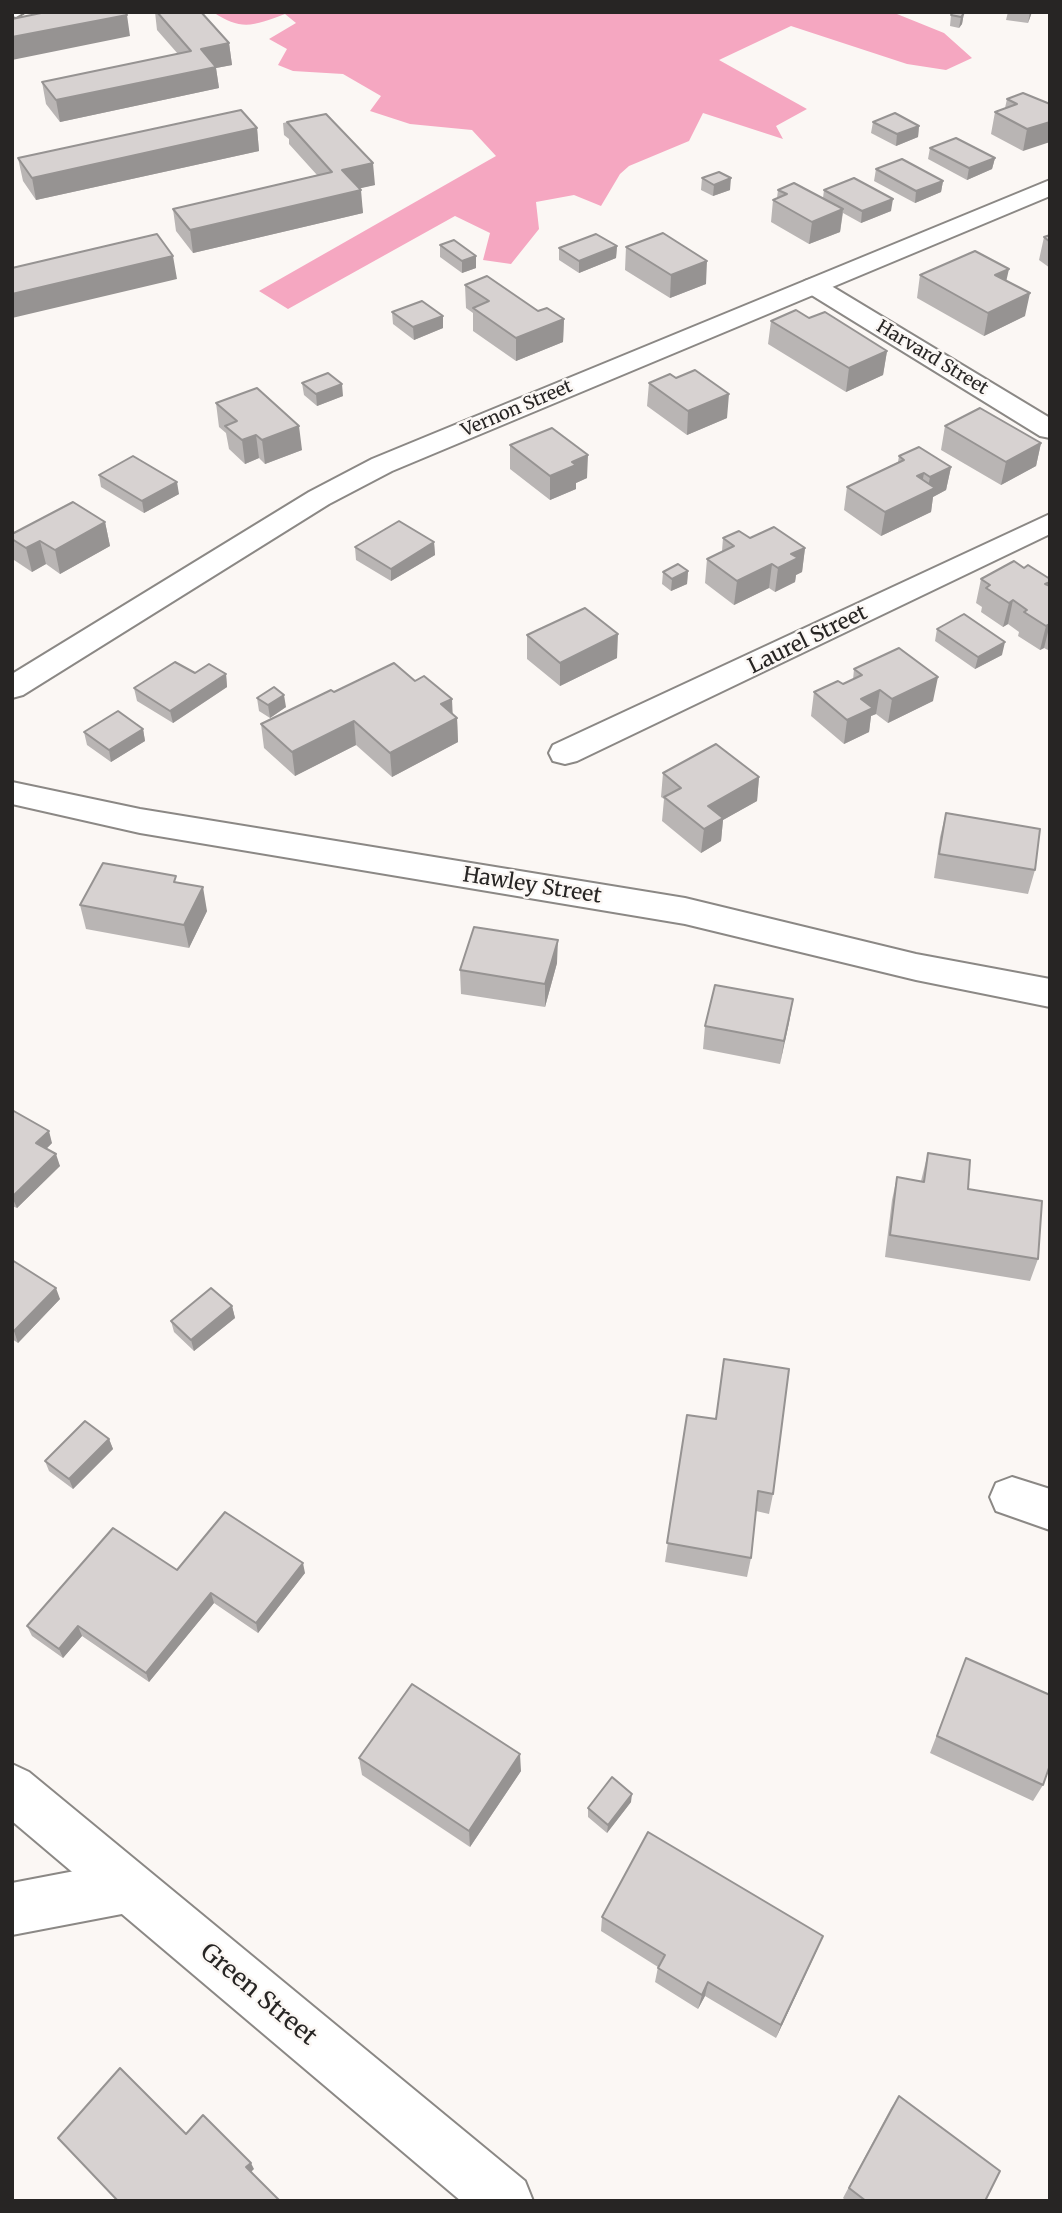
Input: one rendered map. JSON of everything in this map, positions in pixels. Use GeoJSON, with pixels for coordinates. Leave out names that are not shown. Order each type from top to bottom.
{"type":"FeatureCollection","features":[{"type":"Feature","properties":{"kind":"street","name":"Vernon Street"},"geometry":{"type":"LineString","coordinates":[[12,688],[350,480],[1050,187]]}},
{"type":"Feature","properties":{"kind":"street","name":"Harvard Street"},"geometry":{"type":"LineString","coordinates":[[814,286],[1050,430]]}},
{"type":"Feature","properties":{"kind":"street","name":"Laurel Street"},"geometry":{"type":"LineString","coordinates":[[565,753],[1050,523]]}},
{"type":"Feature","properties":{"kind":"street","name":"Hawley Street"},"geometry":{"type":"LineString","coordinates":[[12,793],[140,821],[685,911],[916,967],[1050,993]]}},
{"type":"Feature","properties":{"kind":"street","name":"Green Street"},"geometry":{"type":"LineString","coordinates":[[12,1789],[505,2201]]}},
{"type":"Feature","properties":{"kind":"street"},"geometry":{"type":"LineString","coordinates":[[12,1909],[127,1887]]}},
{"type":"Feature","properties":{"kind":"shaded area"},"geometry":{"type":"Polygon","coordinates":[[[213,12],[892,12],[944,33],[972,58],[946,70],[907,64],[791,26],[719,60],[807,109],[776,126],[783,139],[703,113],[689,141],[629,166],[620,174],[601,206],[574,195],[536,202],[539,229],[511,264],[483,260],[490,233],[455,216],[288,309],[259,291],[496,156],[472,130],[410,124],[370,111],[381,96],[343,74],[293,71],[278,65],[287,49],[269,39],[296,23],[285,14],[249,25],[232,22],[213,12]]]}},
{"type":"Feature","properties":{"kind":"building"},"geometry":{"type":"Polygon","coordinates":[[[46,12],[125,12],[127,15],[12,37],[12,19],[46,12]]]}},
{"type":"Feature","properties":{"kind":"building"},"geometry":{"type":"Polygon","coordinates":[[[157,12],[201,12],[229,43],[201,49],[216,67],[56,100],[42,82],[191,51],[157,12]]]}},
{"type":"Feature","properties":{"kind":"building"},"geometry":{"type":"Polygon","coordinates":[[[953,12],[964,13],[961,17],[951,15],[953,12]]]}},
{"type":"Feature","properties":{"kind":"building"},"geometry":{"type":"Polygon","coordinates":[[[1023,93],[1050,104],[1050,122],[1027,129],[995,112],[1017,104],[1007,99],[1023,93]]]}},
{"type":"Feature","properties":{"kind":"building"},"geometry":{"type":"Polygon","coordinates":[[[241,110],[257,128],[32,178],[18,158],[241,110]]]}},
{"type":"Feature","properties":{"kind":"building"},"geometry":{"type":"Polygon","coordinates":[[[895,113],[919,126],[897,134],[873,122],[895,113]]]}},
{"type":"Feature","properties":{"kind":"building"},"geometry":{"type":"Polygon","coordinates":[[[326,114],[373,163],[342,170],[361,190],[190,230],[173,209],[332,172],[287,122],[326,114]]]}},
{"type":"Feature","properties":{"kind":"building"},"geometry":{"type":"Polygon","coordinates":[[[956,138],[995,158],[969,168],[930,148],[956,138]]]}},
{"type":"Feature","properties":{"kind":"building"},"geometry":{"type":"Polygon","coordinates":[[[902,159],[943,181],[916,191],[876,169],[902,159]]]}},
{"type":"Feature","properties":{"kind":"building"},"geometry":{"type":"Polygon","coordinates":[[[719,172],[731,178],[714,185],[702,178],[719,172]]]}},
{"type":"Feature","properties":{"kind":"building"},"geometry":{"type":"Polygon","coordinates":[[[854,178],[893,199],[862,211],[824,190],[854,178]]]}},
{"type":"Feature","properties":{"kind":"building"},"geometry":{"type":"Polygon","coordinates":[[[794,183],[843,209],[812,222],[773,200],[787,194],[778,190],[794,183]]]}},
{"type":"Feature","properties":{"kind":"building"},"geometry":{"type":"Polygon","coordinates":[[[663,233],[707,261],[671,275],[626,247],[663,233]]]}},
{"type":"Feature","properties":{"kind":"building"},"geometry":{"type":"Polygon","coordinates":[[[157,234],[173,256],[12,294],[12,268],[157,234]]]}},
{"type":"Feature","properties":{"kind":"building"},"geometry":{"type":"Polygon","coordinates":[[[596,234],[617,246],[579,261],[559,248],[596,234]]]}},
{"type":"Feature","properties":{"kind":"building"},"geometry":{"type":"Polygon","coordinates":[[[454,240],[476,256],[462,261],[440,245],[454,240]]]}},
{"type":"Feature","properties":{"kind":"building"},"geometry":{"type":"Polygon","coordinates":[[[975,251],[1009,269],[995,275],[1030,293],[988,313],[920,275],[975,251]]]}},
{"type":"Feature","properties":{"kind":"building"},"geometry":{"type":"Polygon","coordinates":[[[487,276],[538,311],[547,308],[564,319],[516,338],[473,308],[489,301],[465,285],[487,276]]]}},
{"type":"Feature","properties":{"kind":"building"},"geometry":{"type":"Polygon","coordinates":[[[422,301],[443,316],[413,327],[392,312],[422,301]]]}},
{"type":"Feature","properties":{"kind":"building"},"geometry":{"type":"Polygon","coordinates":[[[796,310],[809,318],[825,312],[887,351],[849,368],[771,321],[796,310]]]}},
{"type":"Feature","properties":{"kind":"building"},"geometry":{"type":"Polygon","coordinates":[[[695,370],[729,394],[688,411],[649,383],[670,374],[676,378],[695,370]]]}},
{"type":"Feature","properties":{"kind":"building"},"geometry":{"type":"Polygon","coordinates":[[[328,373],[342,384],[316,394],[302,383],[328,373]]]}},
{"type":"Feature","properties":{"kind":"building"},"geometry":{"type":"Polygon","coordinates":[[[257,388],[299,426],[262,440],[256,435],[242,440],[225,426],[237,421],[216,403],[257,388]]]}},
{"type":"Feature","properties":{"kind":"building"},"geometry":{"type":"Polygon","coordinates":[[[980,408],[1041,443],[1006,462],[945,426],[980,408]]]}},
{"type":"Feature","properties":{"kind":"building"},"geometry":{"type":"Polygon","coordinates":[[[552,428],[588,455],[572,462],[576,465],[550,476],[510,445],[552,428]]]}},
{"type":"Feature","properties":{"kind":"building"},"geometry":{"type":"Polygon","coordinates":[[[919,447],[951,467],[930,477],[924,473],[917,476],[935,488],[885,512],[847,487],[904,460],[899,456],[919,447]]]}},
{"type":"Feature","properties":{"kind":"building"},"geometry":{"type":"Polygon","coordinates":[[[133,456],[177,482],[142,501],[99,475],[133,456]]]}},
{"type":"Feature","properties":{"kind":"building"},"geometry":{"type":"Polygon","coordinates":[[[73,502],[105,522],[55,550],[40,541],[26,548],[12,539],[12,534],[73,502]]]}},
{"type":"Feature","properties":{"kind":"building"},"geometry":{"type":"Polygon","coordinates":[[[399,521],[434,542],[391,569],[355,547],[399,521]]]}},
{"type":"Feature","properties":{"kind":"building"},"geometry":{"type":"Polygon","coordinates":[[[774,527],[805,548],[791,554],[798,558],[778,568],[772,564],[737,581],[707,559],[734,546],[723,538],[739,531],[750,538],[774,527]]]}},
{"type":"Feature","properties":{"kind":"building"},"geometry":{"type":"Polygon","coordinates":[[[1014,561],[1024,568],[1028,565],[1050,579],[1050,582],[1045,584],[1050,586],[1050,624],[1046,626],[1024,612],[1027,610],[1013,600],[1009,603],[986,588],[990,585],[981,579],[1014,561]]]}},
{"type":"Feature","properties":{"kind":"building"},"geometry":{"type":"Polygon","coordinates":[[[678,564],[688,571],[672,579],[663,572],[678,564]]]}},
{"type":"Feature","properties":{"kind":"building"},"geometry":{"type":"Polygon","coordinates":[[[585,608],[618,634],[560,663],[527,635],[585,608]]]}},
{"type":"Feature","properties":{"kind":"building"},"geometry":{"type":"Polygon","coordinates":[[[964,614],[1005,642],[978,657],[937,629],[964,614]]]}},
{"type":"Feature","properties":{"kind":"building"},"geometry":{"type":"Polygon","coordinates":[[[899,648],[938,677],[892,699],[880,690],[861,699],[873,708],[847,720],[814,692],[838,681],[843,684],[862,675],[854,669],[899,648]]]}},
{"type":"Feature","properties":{"kind":"building"},"geometry":{"type":"Polygon","coordinates":[[[175,662],[195,673],[209,664],[226,674],[170,711],[134,688],[175,662]]]}},
{"type":"Feature","properties":{"kind":"building"},"geometry":{"type":"Polygon","coordinates":[[[394,663],[415,681],[424,676],[452,699],[441,704],[457,718],[390,753],[354,721],[292,752],[261,724],[331,690],[334,692],[394,663]]]}},
{"type":"Feature","properties":{"kind":"building"},"geometry":{"type":"Polygon","coordinates":[[[274,687],[284,695],[268,705],[257,698],[274,687]]]}},
{"type":"Feature","properties":{"kind":"building"},"geometry":{"type":"Polygon","coordinates":[[[118,711],[143,729],[109,750],[84,732],[118,711]]]}},
{"type":"Feature","properties":{"kind":"building"},"geometry":{"type":"Polygon","coordinates":[[[716,744],[759,777],[708,806],[723,818],[704,829],[664,797],[681,788],[663,773],[716,744]]]}},
{"type":"Feature","properties":{"kind":"building"},"geometry":{"type":"Polygon","coordinates":[[[946,813],[1040,829],[1035,870],[939,854],[946,813]]]}},
{"type":"Feature","properties":{"kind":"building"},"geometry":{"type":"Polygon","coordinates":[[[103,863],[176,876],[174,882],[203,887],[184,925],[80,905],[103,863]]]}},
{"type":"Feature","properties":{"kind":"building"},"geometry":{"type":"Polygon","coordinates":[[[474,927],[558,940],[545,984],[460,970],[474,927]]]}},
{"type":"Feature","properties":{"kind":"building"},"geometry":{"type":"Polygon","coordinates":[[[715,985],[793,999],[784,1041],[705,1026],[715,985]]]}},
{"type":"Feature","properties":{"kind":"building"},"geometry":{"type":"Polygon","coordinates":[[[12,1110],[49,1131],[36,1143],[56,1154],[12,1197],[12,1110]]]}},
{"type":"Feature","properties":{"kind":"building"},"geometry":{"type":"Polygon","coordinates":[[[928,1153],[970,1160],[968,1189],[1042,1201],[1038,1259],[890,1235],[897,1177],[924,1182],[928,1153]]]}},
{"type":"Feature","properties":{"kind":"building"},"geometry":{"type":"Polygon","coordinates":[[[12,1260],[56,1288],[14,1331],[12,1330],[12,1260]]]}},
{"type":"Feature","properties":{"kind":"building"},"geometry":{"type":"Polygon","coordinates":[[[211,1288],[232,1306],[191,1340],[171,1321],[211,1288]]]}},
{"type":"Feature","properties":{"kind":"building"},"geometry":{"type":"Polygon","coordinates":[[[724,1359],[789,1369],[773,1494],[758,1491],[751,1558],[667,1543],[687,1415],[716,1419],[724,1359]]]}},
{"type":"Feature","properties":{"kind":"building"},"geometry":{"type":"Polygon","coordinates":[[[85,1421],[109,1439],[69,1479],[45,1461],[85,1421]]]}},
{"type":"Feature","properties":{"kind":"building"},"geometry":{"type":"Polygon","coordinates":[[[225,1512],[303,1563],[256,1623],[211,1593],[146,1673],[78,1626],[59,1649],[27,1626],[113,1528],[177,1570],[225,1512]]]}},
{"type":"Feature","properties":{"kind":"building"},"geometry":{"type":"Polygon","coordinates":[[[966,1658],[1050,1695],[1050,1765],[1043,1785],[937,1736],[966,1658]]]}},
{"type":"Feature","properties":{"kind":"building"},"geometry":{"type":"Polygon","coordinates":[[[412,1684],[520,1754],[469,1831],[359,1758],[412,1684]]]}},
{"type":"Feature","properties":{"kind":"building"},"geometry":{"type":"Polygon","coordinates":[[[612,1777],[632,1794],[608,1825],[588,1808],[612,1777]]]}},
{"type":"Feature","properties":{"kind":"building"},"geometry":{"type":"Polygon","coordinates":[[[648,1832],[823,1936],[781,2025],[708,1982],[702,1995],[658,1968],[665,1955],[602,1917],[648,1832]]]}},
{"type":"Feature","properties":{"kind":"building"},"geometry":{"type":"Polygon","coordinates":[[[120,2068],[186,2134],[203,2115],[251,2163],[246,2167],[280,2201],[118,2201],[58,2138],[120,2068]]]}},
{"type":"Feature","properties":{"kind":"building"},"geometry":{"type":"Polygon","coordinates":[[[899,2096],[1000,2171],[985,2201],[866,2201],[849,2188],[899,2096]]]}}]}
